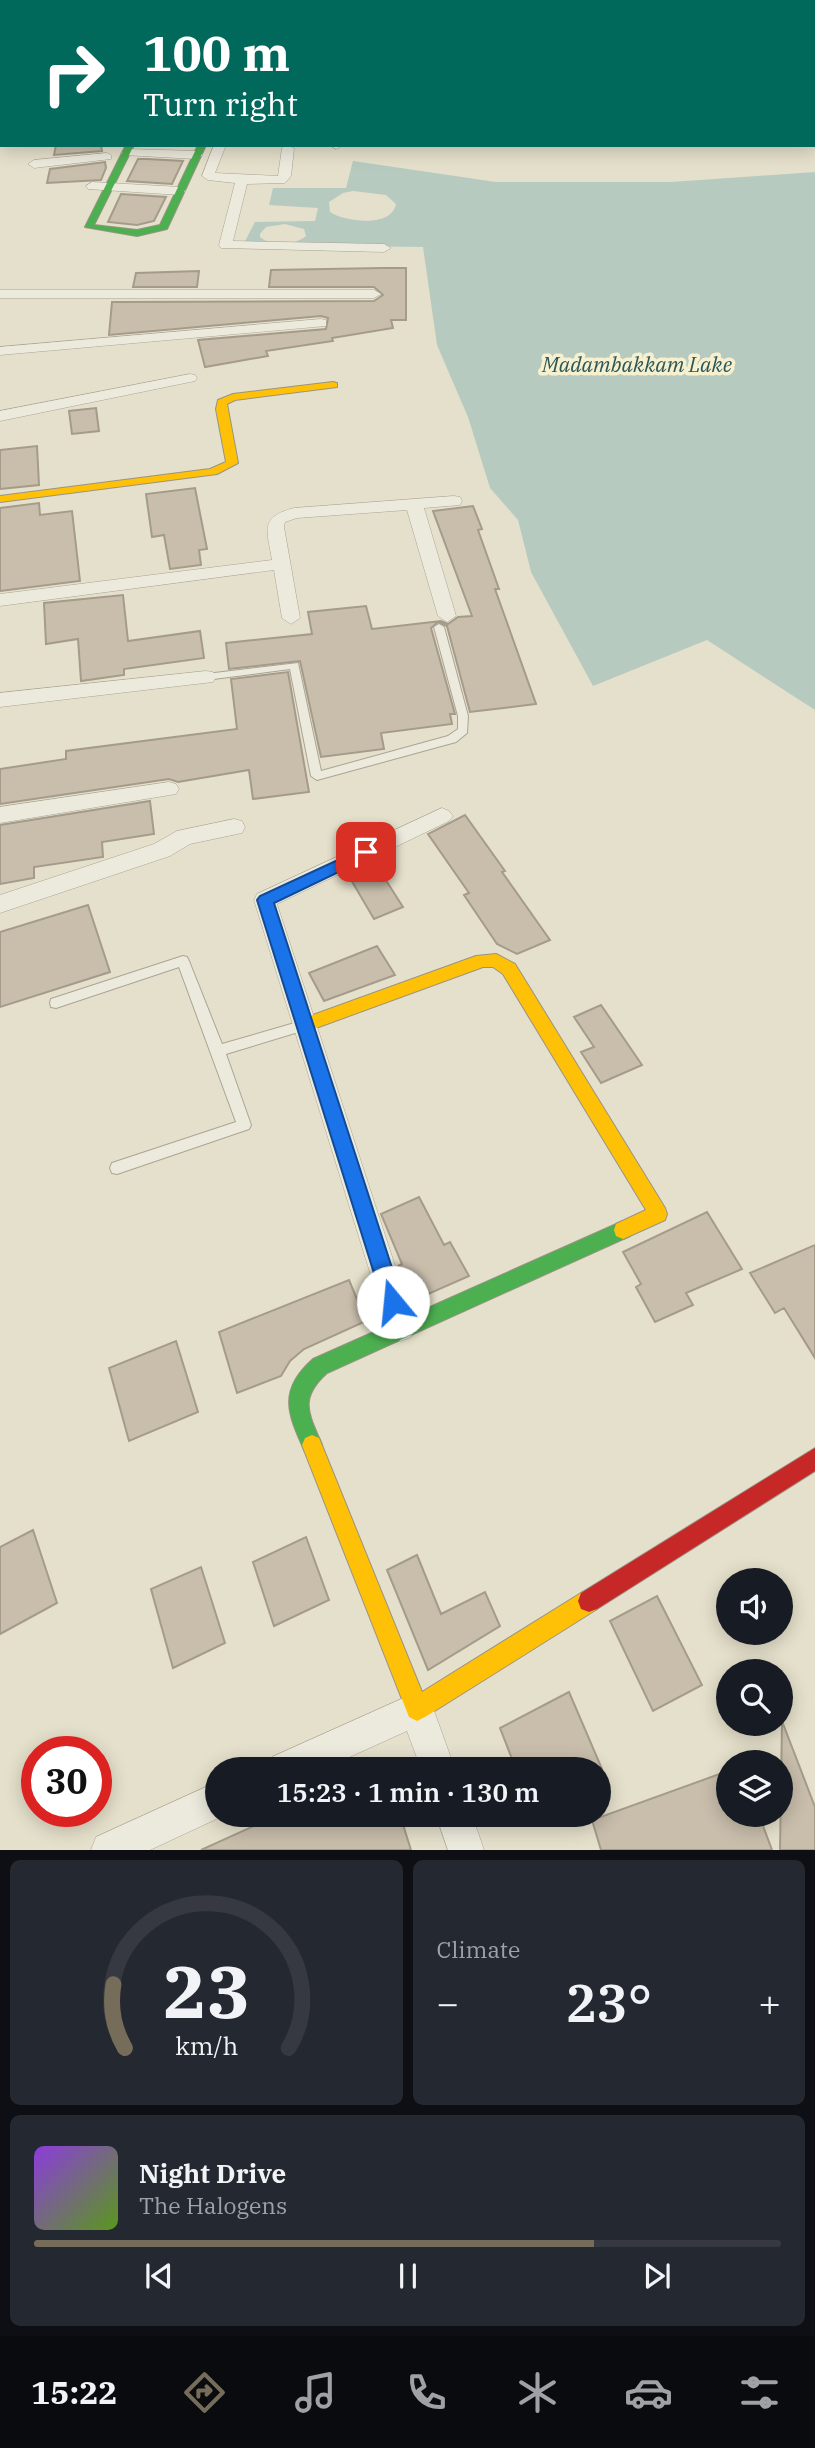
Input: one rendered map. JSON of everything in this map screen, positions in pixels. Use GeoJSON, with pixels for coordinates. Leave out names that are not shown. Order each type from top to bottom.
{"type":"FeatureCollection","features":[{"type":"Feature","properties":{"kind":"street"},"geometry":{"type":"LineString","coordinates":[[219,147],[208,176],[242,180],[281,180],[285,176],[288,148]]}},
{"type":"Feature","properties":{"kind":"street"},"geometry":{"type":"LineString","coordinates":[[108,167],[89,227],[104,231],[155,232],[164,227],[199,150]]}},
{"type":"Feature","properties":{"kind":"street"},"geometry":{"type":"LineString","coordinates":[[34,164],[108,167],[199,150]]}},
{"type":"Feature","properties":{"kind":"street"},"geometry":{"type":"LineString","coordinates":[[108,167],[180,191]]}},
{"type":"Feature","properties":{"kind":"street"},"geometry":{"type":"LineString","coordinates":[[242,180],[226,245],[384,248]]}},
{"type":"Feature","properties":{"kind":"street"},"geometry":{"type":"LineString","coordinates":[[0,294],[374,294]]}},
{"type":"Feature","properties":{"kind":"street"},"geometry":{"type":"LineString","coordinates":[[0,351],[321,323]]}},
{"type":"Feature","properties":{"kind":"street"},"geometry":{"type":"LineString","coordinates":[[0,416],[190,377]]}},
{"type":"Feature","properties":{"kind":"street"},"geometry":{"type":"LineString","coordinates":[[0,499],[213,472],[232,463],[221,409],[222,402],[233,397],[333,385]]}},
{"type":"Feature","properties":{"kind":"street"},"geometry":{"type":"LineString","coordinates":[[291,618],[275,527],[278,519],[284,515],[454,500]]}},
{"type":"Feature","properties":{"kind":"street"},"geometry":{"type":"LineString","coordinates":[[414,504],[443,622]]}},
{"type":"Feature","properties":{"kind":"street"},"geometry":{"type":"LineString","coordinates":[[0,600],[282,564]]}},
{"type":"Feature","properties":{"kind":"street"},"geometry":{"type":"LineString","coordinates":[[0,700],[206,677]]}},
{"type":"Feature","properties":{"kind":"street"},"geometry":{"type":"LineString","coordinates":[[0,815],[169,789]]}},
{"type":"Feature","properties":{"kind":"street"},"geometry":{"type":"LineString","coordinates":[[401,1327],[265,900],[442,816]]}},
{"type":"Feature","properties":{"kind":"street"},"geometry":{"type":"LineString","coordinates":[[0,904],[162,850],[185,837],[234,827]]}},
{"type":"Feature","properties":{"kind":"street"},"geometry":{"type":"LineString","coordinates":[[305,1025],[482,961],[496,960],[509,969],[658,1214],[401,1327],[320,1366],[306,1376],[298,1389],[297,1409],[434,1757]]}},
{"type":"Feature","properties":{"kind":"street"},"geometry":{"type":"LineString","coordinates":[[311,1757],[417,1709],[815,1459]]}},
{"type":"Feature","properties":{"kind":"street"},"geometry":{"type":"LineString","coordinates":[[109,1850],[205,1806]]}},
{"type":"Feature","properties":{"kind":"street"},"geometry":{"type":"LineString","coordinates":[[458,1827],[466,1850]]}},
{"type":"Feature","properties":{"kind":"lane"},"geometry":{"type":"LineString","coordinates":[[206,677],[294,665],[317,776],[452,739],[463,730],[463,716],[443,622]]}},
{"type":"Feature","properties":{"kind":"lane"},"geometry":{"type":"LineString","coordinates":[[55,1003],[183,961],[218,1051],[244,1125],[117,1168]]}},
{"type":"Feature","properties":{"kind":"lane"},"geometry":{"type":"LineString","coordinates":[[218,1051],[305,1025]]}},
{"type":"Feature","properties":{"kind":"water","name":"Madambakkam Lake"},"geometry":{"type":"Polygon","coordinates":[[[353,161],[496,182],[671,182],[815,172],[815,710],[707,640],[593,686],[531,572],[518,520],[490,488],[468,417],[437,345],[423,247],[243,245],[255,222],[315,221],[318,208],[269,205],[273,188],[346,188],[353,161]],[[353,191],[343,193],[329,202],[330,212],[337,216],[367,221],[386,217],[393,212],[396,204],[386,195],[353,191]],[[285,224],[266,227],[260,237],[283,244],[306,236],[304,229],[285,224]]]}},
{"type":"Feature","properties":{"kind":"building"},"geometry":{"type":"Polygon","coordinates":[[[56,147],[101,147],[102,151],[54,155],[56,147]]]}},
{"type":"Feature","properties":{"kind":"building"},"geometry":{"type":"Polygon","coordinates":[[[138,159],[183,161],[172,184],[127,181],[138,159]]]}},
{"type":"Feature","properties":{"kind":"building"},"geometry":{"type":"Polygon","coordinates":[[[105,162],[106,168],[101,180],[47,183],[50,169],[105,162]]]}},
{"type":"Feature","properties":{"kind":"building"},"geometry":{"type":"Polygon","coordinates":[[[121,194],[166,197],[154,221],[137,225],[108,222],[121,194]]]}},
{"type":"Feature","properties":{"kind":"building"},"geometry":{"type":"Polygon","coordinates":[[[406,268],[406,320],[391,320],[393,328],[266,351],[268,356],[205,367],[198,340],[326,329],[328,318],[321,316],[109,335],[112,302],[374,301],[383,295],[374,287],[269,287],[271,270],[406,268]]]}},
{"type":"Feature","properties":{"kind":"building"},"geometry":{"type":"Polygon","coordinates":[[[199,271],[197,287],[133,287],[136,273],[199,271]]]}},
{"type":"Feature","properties":{"kind":"building"},"geometry":{"type":"Polygon","coordinates":[[[96,408],[99,431],[72,434],[69,411],[96,408]]]}},
{"type":"Feature","properties":{"kind":"building"},"geometry":{"type":"Polygon","coordinates":[[[37,446],[39,485],[0,489],[0,450],[37,446]]]}},
{"type":"Feature","properties":{"kind":"building"},"geometry":{"type":"Polygon","coordinates":[[[195,488],[207,549],[199,550],[201,565],[170,569],[164,535],[152,537],[146,494],[195,488]]]}},
{"type":"Feature","properties":{"kind":"building"},"geometry":{"type":"Polygon","coordinates":[[[39,503],[40,515],[72,511],[80,581],[0,591],[0,508],[39,503]]]}},
{"type":"Feature","properties":{"kind":"building"},"geometry":{"type":"Polygon","coordinates":[[[473,506],[482,529],[478,530],[499,589],[495,589],[536,704],[470,712],[447,626],[438,622],[431,628],[455,714],[450,714],[452,724],[381,733],[384,749],[321,757],[300,661],[229,669],[226,643],[312,634],[308,612],[366,606],[372,629],[441,621],[448,624],[458,617],[472,616],[433,511],[473,506]]]}},
{"type":"Feature","properties":{"kind":"building"},"geometry":{"type":"Polygon","coordinates":[[[123,595],[128,641],[200,631],[204,658],[124,669],[124,675],[81,681],[78,639],[46,644],[44,603],[123,595]]]}},
{"type":"Feature","properties":{"kind":"building"},"geometry":{"type":"Polygon","coordinates":[[[288,672],[309,792],[253,799],[249,770],[178,782],[169,779],[0,804],[0,769],[66,759],[66,751],[237,729],[231,679],[288,672]]]}},
{"type":"Feature","properties":{"kind":"building"},"geometry":{"type":"Polygon","coordinates":[[[150,801],[154,834],[102,842],[103,857],[34,867],[34,878],[0,884],[0,825],[150,801]]]}},
{"type":"Feature","properties":{"kind":"building"},"geometry":{"type":"Polygon","coordinates":[[[465,815],[550,940],[517,954],[497,944],[464,895],[469,893],[428,834],[465,815]]]}},
{"type":"Feature","properties":{"kind":"building"},"geometry":{"type":"Polygon","coordinates":[[[373,860],[403,907],[374,919],[347,873],[373,860]]]}},
{"type":"Feature","properties":{"kind":"building"},"geometry":{"type":"Polygon","coordinates":[[[88,905],[110,972],[0,1007],[0,932],[88,905]]]}},
{"type":"Feature","properties":{"kind":"building"},"geometry":{"type":"Polygon","coordinates":[[[377,946],[395,975],[324,1001],[309,973],[377,946]]]}},
{"type":"Feature","properties":{"kind":"building"},"geometry":{"type":"Polygon","coordinates":[[[601,1005],[642,1065],[601,1083],[581,1052],[594,1047],[574,1017],[601,1005]]]}},
{"type":"Feature","properties":{"kind":"building"},"geometry":{"type":"Polygon","coordinates":[[[419,1197],[444,1245],[450,1242],[469,1276],[410,1302],[398,1266],[402,1264],[381,1214],[419,1197]]]}},
{"type":"Feature","properties":{"kind":"building"},"geometry":{"type":"Polygon","coordinates":[[[707,1212],[742,1269],[686,1293],[693,1305],[655,1322],[636,1287],[641,1284],[623,1252],[707,1212]]]}},
{"type":"Feature","properties":{"kind":"building"},"geometry":{"type":"Polygon","coordinates":[[[815,1245],[815,1358],[784,1308],[775,1313],[750,1273],[815,1245]]]}},
{"type":"Feature","properties":{"kind":"building"},"geometry":{"type":"Polygon","coordinates":[[[349,1280],[366,1321],[304,1349],[290,1361],[281,1376],[237,1393],[219,1332],[349,1280]]]}},
{"type":"Feature","properties":{"kind":"building"},"geometry":{"type":"Polygon","coordinates":[[[176,1341],[198,1412],[129,1441],[109,1368],[176,1341]]]}},
{"type":"Feature","properties":{"kind":"building"},"geometry":{"type":"Polygon","coordinates":[[[33,1530],[57,1603],[0,1634],[0,1547],[33,1530]]]}},
{"type":"Feature","properties":{"kind":"building"},"geometry":{"type":"Polygon","coordinates":[[[306,1537],[329,1600],[274,1626],[253,1562],[306,1537]]]}},
{"type":"Feature","properties":{"kind":"building"},"geometry":{"type":"Polygon","coordinates":[[[417,1555],[441,1614],[485,1592],[500,1626],[428,1670],[387,1570],[417,1555]]]}},
{"type":"Feature","properties":{"kind":"building"},"geometry":{"type":"Polygon","coordinates":[[[201,1567],[225,1643],[173,1668],[151,1589],[201,1567]]]}},
{"type":"Feature","properties":{"kind":"building"},"geometry":{"type":"Polygon","coordinates":[[[657,1596],[702,1685],[653,1711],[610,1621],[657,1596]]]}},
{"type":"Feature","properties":{"kind":"building"},"geometry":{"type":"Polygon","coordinates":[[[569,1692],[597,1757],[511,1757],[500,1728],[569,1692]]]}},
{"type":"Feature","properties":{"kind":"building"},"geometry":{"type":"Polygon","coordinates":[[[782,1736],[788,1736],[815,1807],[815,1850],[780,1850],[780,1827],[793,1827],[793,1750],[782,1750],[782,1736]]]}},
{"type":"Feature","properties":{"kind":"building"},"geometry":{"type":"Polygon","coordinates":[[[716,1775],[716,1827],[763,1827],[772,1850],[601,1850],[594,1827],[611,1827],[611,1813],[716,1775]]]}},
{"type":"Feature","properties":{"kind":"building"},"geometry":{"type":"Polygon","coordinates":[[[252,1827],[404,1827],[411,1850],[201,1850],[252,1827]]]}},
{"type":"Feature","properties":{"kind":"traffic: fast"},"geometry":{"type":"LineString","coordinates":[[129,147],[89,227],[137,233],[164,227],[201,147]]}},
{"type":"Feature","properties":{"kind":"traffic: fast"},"geometry":{"type":"LineString","coordinates":[[312,1445],[298,1403],[302,1385],[320,1366],[623,1230]]}},
{"type":"Feature","properties":{"kind":"traffic: slow"},"geometry":{"type":"LineString","coordinates":[[0,499],[213,472],[232,463],[221,409],[222,402],[233,397],[333,385]]}},
{"type":"Feature","properties":{"kind":"traffic: slow"},"geometry":{"type":"LineString","coordinates":[[305,1025],[482,961],[496,960],[509,969],[658,1214],[623,1230]]}},
{"type":"Feature","properties":{"kind":"traffic: slow"},"geometry":{"type":"LineString","coordinates":[[312,1445],[417,1709],[589,1601]]}},
{"type":"Feature","properties":{"kind":"traffic: jam"},"geometry":{"type":"LineString","coordinates":[[589,1601],[815,1459]]}},
{"type":"Feature","properties":{"kind":"route"},"geometry":{"type":"LineString","coordinates":[[366,852],[265,900],[393,1302]]}}]}
